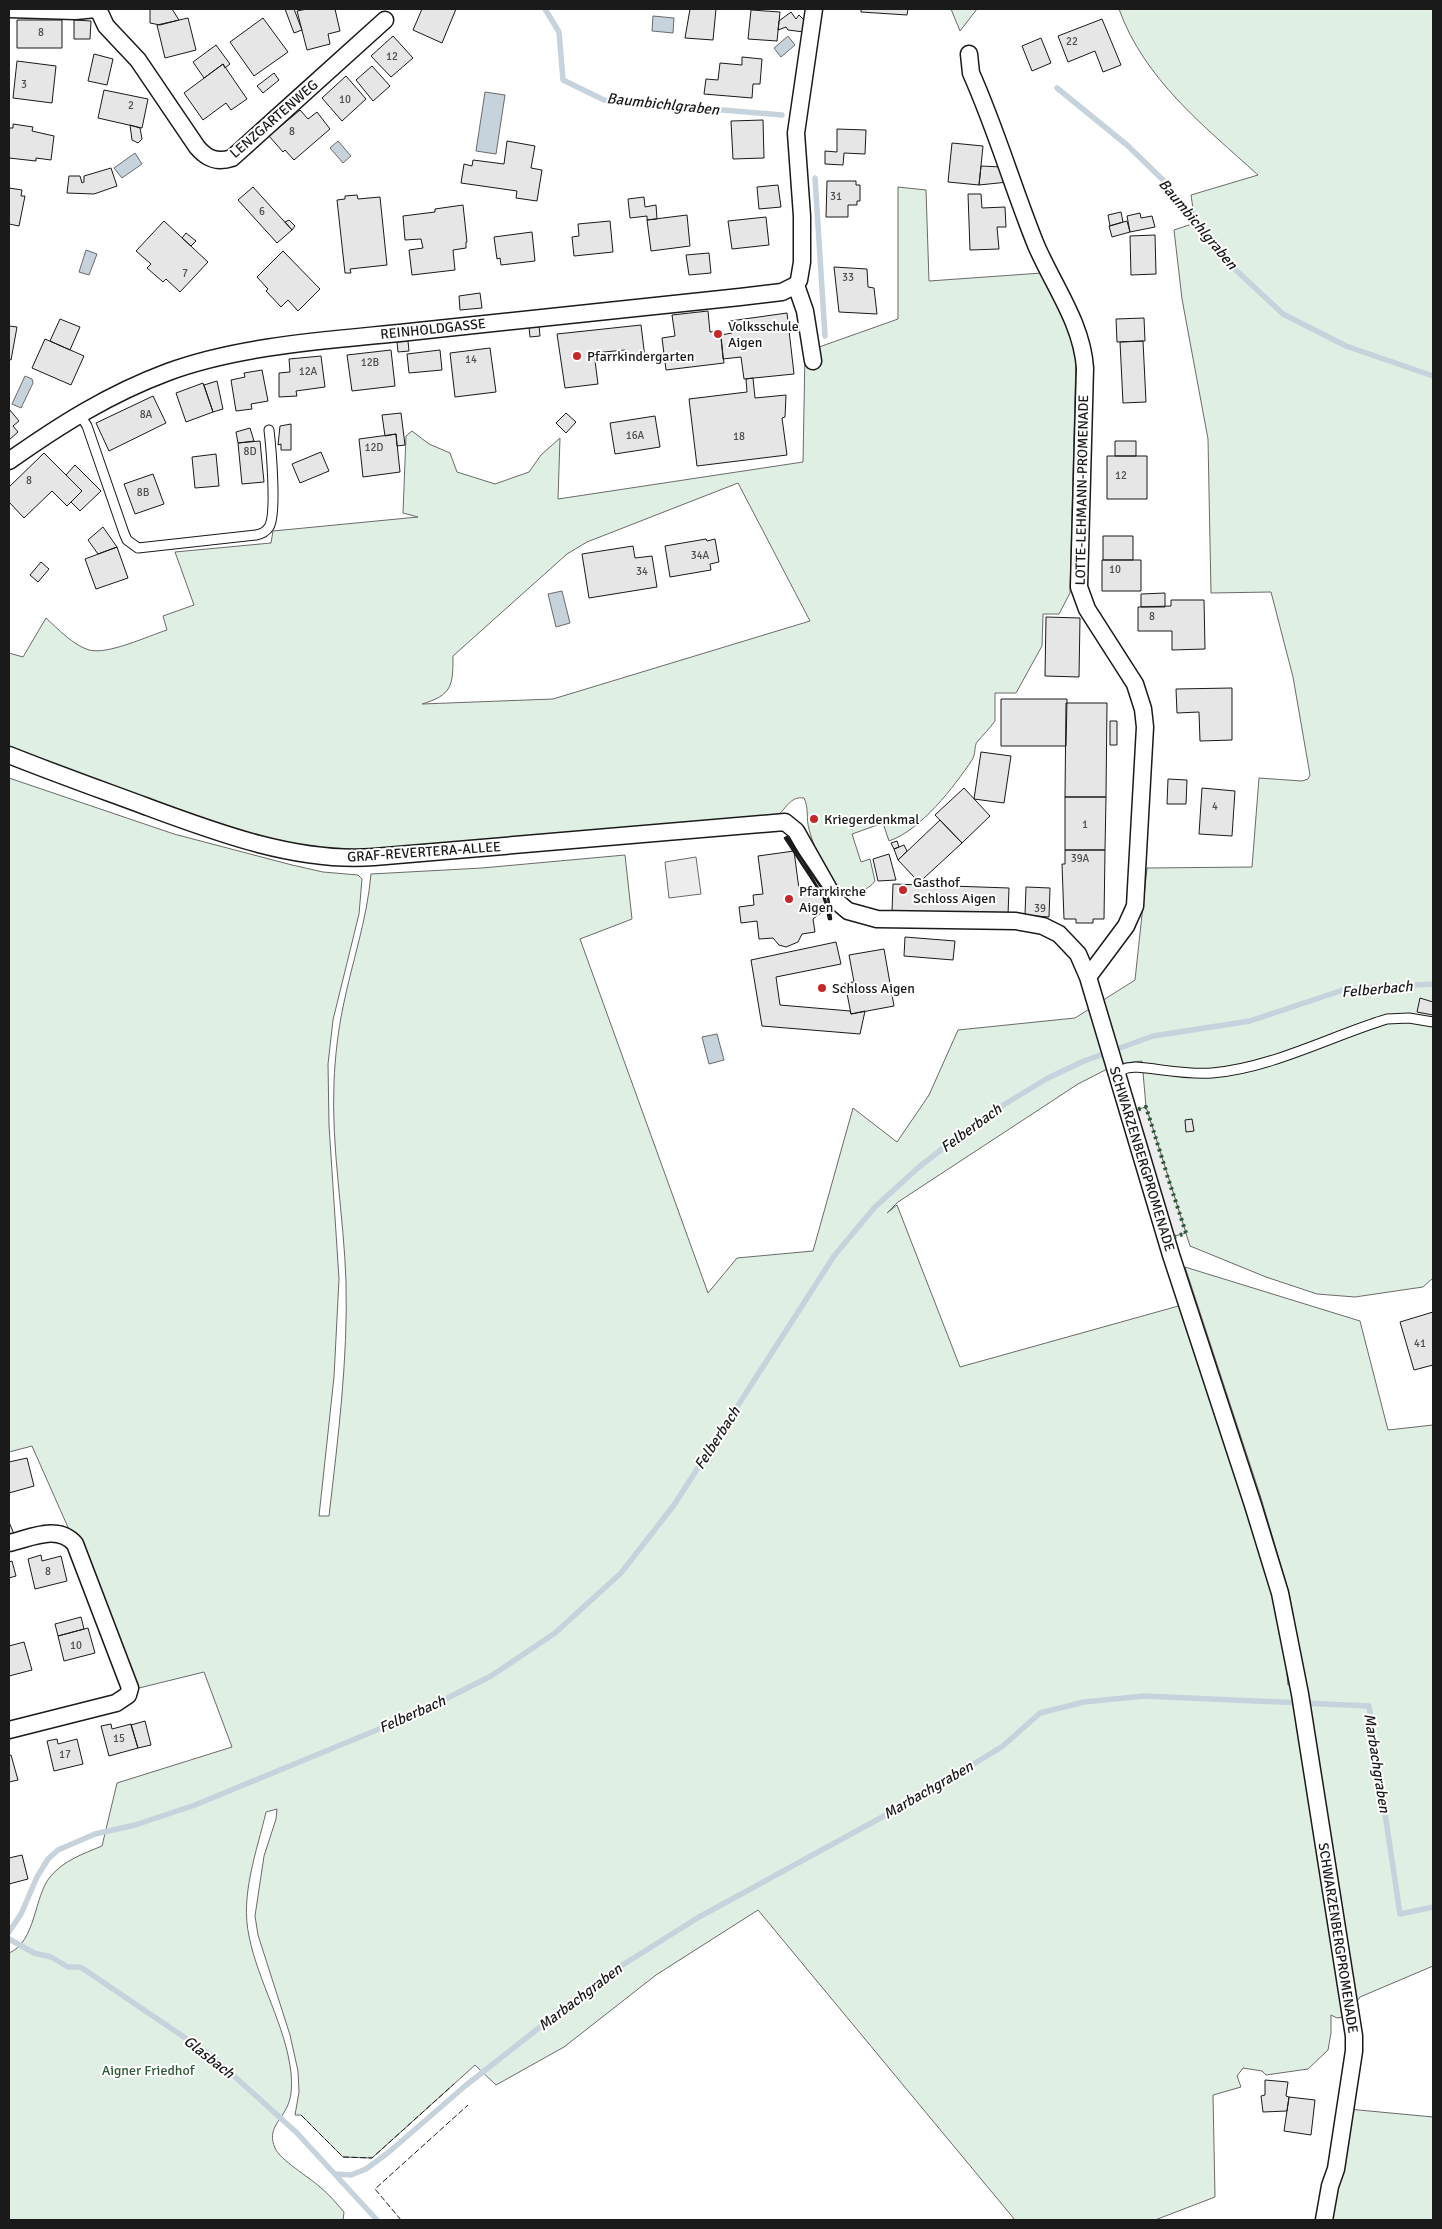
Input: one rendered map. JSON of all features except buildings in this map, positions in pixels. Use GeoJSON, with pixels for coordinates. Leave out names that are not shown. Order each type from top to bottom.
{"type":"FeatureCollection","features":[{"type":"Feature","properties":{"kind":"street"},"geometry":{"type":"LineString","coordinates":[[9,9],[75,11],[97,9]]}},
{"type":"Feature","properties":{"kind":"street","name":"LENZGARTENWEG"},"geometry":{"type":"LineString","coordinates":[[97,9],[106,26],[138,60],[197,147],[204,155],[220,160],[232,158],[385,20]]}},
{"type":"Feature","properties":{"kind":"street"},"geometry":{"type":"LineString","coordinates":[[813,361],[805,311],[796,285],[801,275],[802,239],[796,133],[814,9]]}},
{"type":"Feature","properties":{"kind":"street","name":"LOTTE-LEHMANN-PROMENADE"},"geometry":{"type":"LineString","coordinates":[[969,54],[971,73],[985,104],[1032,235],[1067,308],[1081,344],[1085,368],[1079,587],[1092,618],[1131,677],[1138,692],[1144,714],[1143,792],[1135,906],[1126,926],[1088,977]]}},
{"type":"Feature","properties":{"kind":"street","name":"REINHOLDGASSE"},"geometry":{"type":"LineString","coordinates":[[9,461],[79,413],[170,371],[212,359],[258,350],[381,335],[774,293],[796,285]]}},
{"type":"Feature","properties":{"kind":"street","name":"GRAF-REVERTERA-ALLEE"},"geometry":{"type":"LineString","coordinates":[[9,756],[189,822],[287,850],[328,857],[374,857],[778,821],[788,822],[793,827]]}},
{"type":"Feature","properties":{"kind":"street","name":"SCHWARZENBERGPROMENADE"},"geometry":{"type":"LineString","coordinates":[[793,827],[829,891],[835,900],[848,911],[859,916],[877,919],[1016,921],[1043,926],[1059,934],[1078,954],[1088,977],[1171,1255],[1271,1562],[1280,1593],[1300,1694],[1354,2036],[1354,2051],[1336,2169],[1330,2186],[1324,2220]]}},
{"type":"Feature","properties":{"kind":"street"},"geometry":{"type":"LineString","coordinates":[[9,1543],[56,1533],[64,1534],[75,1544],[130,1688],[128,1695],[116,1703],[9,1730]]}},
{"type":"Feature","properties":{"kind":"lane"},"geometry":{"type":"LineString","coordinates":[[79,413],[87,426],[127,540],[138,548],[147,549],[184,542],[256,535],[267,530],[270,526],[272,512],[272,454],[269,430]]}},
{"type":"Feature","properties":{"kind":"lane"},"geometry":{"type":"LineString","coordinates":[[1114,1067],[1195,1072],[1227,1070],[1260,1062],[1387,1019],[1409,1018],[1433,1022]]}},
{"type":"Feature","properties":{"kind":"green space"},"geometry":{"type":"Polygon","coordinates":[[[951,9],[977,9],[960,31],[951,9]]]}},
{"type":"Feature","properties":{"kind":"green space","name":"Aigner Friedhof"},"geometry":{"type":"Polygon","coordinates":[[[1119,9],[1433,9],[1433,1278],[1423,1287],[1355,1297],[1317,1294],[1266,1277],[1190,1246],[1146,1107],[1142,1061],[1117,1064],[1078,1084],[898,1202],[887,1213],[897,1205],[960,1367],[1182,1305],[1260,1543],[1284,1641],[1288,1685],[1306,1687],[1289,1593],[1261,1498],[1185,1267],[1360,1321],[1388,1430],[1433,1425],[1433,1966],[1360,1997],[1343,2017],[1337,2018],[1331,2015],[1331,2033],[1328,2050],[1308,2069],[1266,2075],[1262,2071],[1243,2068],[1237,2076],[1241,2087],[1213,2095],[1215,2197],[1155,2220],[1015,2220],[758,1910],[656,1975],[564,2047],[496,2085],[475,2065],[372,2158],[343,2157],[301,2115],[295,2115],[299,2092],[298,2071],[290,2035],[258,1935],[255,1916],[264,1856],[276,1819],[277,1809],[266,1812],[251,1873],[247,1905],[249,1936],[253,1953],[284,2038],[291,2073],[290,2099],[275,2126],[273,2141],[275,2148],[283,2158],[323,2190],[344,2212],[343,2220],[9,2220],[9,1953],[25,1939],[45,1885],[55,1871],[81,1855],[102,1846],[117,1783],[232,1747],[204,1672],[139,1688],[32,1446],[9,1452],[9,778],[174,834],[323,872],[358,875],[362,879],[359,914],[333,1020],[328,1064],[329,1125],[339,1279],[334,1377],[319,1516],[329,1516],[342,1399],[345,1340],[345,1257],[334,1132],[335,1063],[341,1016],[363,924],[371,874],[482,868],[625,855],[632,919],[580,939],[708,1293],[737,1258],[813,1251],[853,1108],[897,1142],[929,1095],[958,1030],[1075,1018],[1135,980],[1147,868],[1252,867],[1259,778],[1302,781],[1308,779],[1310,775],[1293,677],[1271,592],[1211,593],[1208,439],[1182,299],[1174,230],[1195,223],[1191,195],[1258,175],[1197,119],[1160,79],[1144,58],[1130,34],[1119,9]]]}},
{"type":"Feature","properties":{"kind":"green space"},"geometry":{"type":"Polygon","coordinates":[[[898,187],[926,190],[929,281],[1042,273],[1066,321],[1076,357],[1070,593],[1059,614],[1043,614],[1042,646],[1016,693],[995,693],[995,721],[977,742],[973,758],[946,795],[913,828],[889,841],[883,823],[852,834],[861,862],[870,859],[875,881],[864,889],[848,891],[837,886],[830,877],[819,857],[811,835],[804,798],[792,801],[777,816],[375,849],[327,850],[299,846],[188,814],[9,751],[9,653],[23,657],[46,618],[83,648],[97,651],[107,650],[167,630],[163,616],[194,605],[175,552],[271,543],[273,531],[418,517],[403,513],[406,436],[412,431],[429,444],[450,453],[457,472],[495,484],[529,472],[541,455],[560,438],[558,499],[803,462],[805,352],[898,319],[898,187]],[[738,483],[587,542],[567,554],[453,656],[449,688],[440,697],[422,704],[553,699],[810,621],[738,483]]]}},
{"type":"Feature","properties":{"kind":"green space"},"geometry":{"type":"Polygon","coordinates":[[[1348,2109],[1433,2117],[1433,2220],[1332,2220],[1348,2109]]]}},
{"type":"Feature","properties":{"kind":"shaded area"},"geometry":{"type":"Polygon","coordinates":[[[653,16],[674,18],[673,33],[652,31],[653,16]]]}},
{"type":"Feature","properties":{"kind":"shaded area"},"geometry":{"type":"Polygon","coordinates":[[[788,36],[795,45],[781,57],[774,48],[788,36]]]}},
{"type":"Feature","properties":{"kind":"shaded area"},"geometry":{"type":"Polygon","coordinates":[[[485,92],[505,95],[496,154],[476,151],[485,92]]]}},
{"type":"Feature","properties":{"kind":"shaded area"},"geometry":{"type":"Polygon","coordinates":[[[338,141],[351,156],[343,163],[330,148],[338,141]]]}},
{"type":"Feature","properties":{"kind":"shaded area"},"geometry":{"type":"Polygon","coordinates":[[[135,153],[142,164],[122,178],[114,168],[135,153]]]}},
{"type":"Feature","properties":{"kind":"shaded area"},"geometry":{"type":"Polygon","coordinates":[[[86,250],[97,254],[89,275],[79,272],[86,250]]]}},
{"type":"Feature","properties":{"kind":"shaded area"},"geometry":{"type":"Polygon","coordinates":[[[25,376],[32,379],[33,383],[21,408],[12,404],[25,376]]]}},
{"type":"Feature","properties":{"kind":"shaded area"},"geometry":{"type":"Polygon","coordinates":[[[562,591],[570,623],[556,627],[548,594],[562,591]]]}},
{"type":"Feature","properties":{"kind":"shaded area"},"geometry":{"type":"Polygon","coordinates":[[[696,857],[701,894],[669,898],[665,862],[696,857]]]}},
{"type":"Feature","properties":{"kind":"shaded area"},"geometry":{"type":"Polygon","coordinates":[[[717,1034],[724,1060],[709,1064],[702,1037],[717,1034]]]}},
{"type":"Feature","properties":{"kind":"shaded area"},"geometry":{"type":"Polygon","coordinates":[[[1146,1107],[1186,1233],[1171,1237],[1132,1111],[1146,1107]]]}},
{"type":"Feature","properties":{"kind":"waterway","name":"Baumbichlgraben"},"geometry":{"type":"LineString","coordinates":[[545,9],[559,32],[563,80],[604,100],[782,115]]}},
{"type":"Feature","properties":{"kind":"waterway","name":"Baumbichlgraben"},"geometry":{"type":"LineString","coordinates":[[1057,88],[1127,145],[1163,180],[1222,257],[1283,314],[1346,346],[1433,376]]}},
{"type":"Feature","properties":{"kind":"waterway","name":"Baumbichlgraben"},"geometry":{"type":"LineString","coordinates":[[815,178],[825,336]]}},
{"type":"Feature","properties":{"kind":"waterway","name":"Felberbach"},"geometry":{"type":"LineString","coordinates":[[9,1932],[21,1914],[37,1877],[48,1859],[58,1850],[95,1834],[135,1825],[195,1805],[418,1713],[491,1676],[555,1633],[621,1573],[674,1505],[834,1256],[875,1207],[919,1167],[961,1134],[1005,1104],[1048,1078],[1084,1061],[1153,1036],[1250,1021],[1346,989],[1433,984]]}},
{"type":"Feature","properties":{"kind":"waterway","name":"Marbachgraben"},"geometry":{"type":"LineString","coordinates":[[335,2174],[351,2175],[366,2169],[389,2152],[465,2086],[605,1976],[699,1917],[928,1792],[1003,1746],[1040,1713],[1084,1702],[1144,1696],[1369,1706],[1400,1914],[1433,1907]]}},
{"type":"Feature","properties":{"kind":"waterway","name":"Glasbach"},"geometry":{"type":"LineString","coordinates":[[9,1939],[34,1953],[51,1957],[68,1967],[80,1967],[212,2056],[297,2133],[377,2220]]}},
{"type":"Feature","properties":{"kind":"hedge"},"geometry":{"type":"LineString","coordinates":[[1132,1111],[1146,1107],[1166,1171]]}},
{"type":"Feature","properties":{"kind":"hedge"},"geometry":{"type":"LineString","coordinates":[[1167,1175],[1186,1233],[1174,1237]]}},
{"type":"Feature","properties":{"kind":"fence"},"geometry":{"type":"LineString","coordinates":[[301,2115],[343,2157],[372,2158],[454,2084]]}},
{"type":"Feature","properties":{"kind":"fence"},"geometry":{"type":"LineString","coordinates":[[401,2220],[375,2189],[468,2105]]}},
{"type":"Feature","properties":{"kind":"wall"},"geometry":{"type":"LineString","coordinates":[[787,837],[828,897],[831,919],[829,919],[825,899],[785,838],[787,837]]}},
{"type":"Feature","properties":{"kind":"place","name":"Volksschule Aigen"},"geometry":{"type":"Point","coordinates":[718,334]}},
{"type":"Feature","properties":{"kind":"place","name":"Pfarrkindergarten"},"geometry":{"type":"Point","coordinates":[577,356]}},
{"type":"Feature","properties":{"kind":"place","name":"Kriegerdenkmal"},"geometry":{"type":"Point","coordinates":[814,819]}},
{"type":"Feature","properties":{"kind":"place","name":"Gasthof Schloss Aigen"},"geometry":{"type":"Point","coordinates":[903,890]}},
{"type":"Feature","properties":{"kind":"place","name":"Pfarrkirche Aigen"},"geometry":{"type":"Point","coordinates":[789,899]}},
{"type":"Feature","properties":{"kind":"place","name":"Schloss Aigen"},"geometry":{"type":"Point","coordinates":[822,988]}}]}
